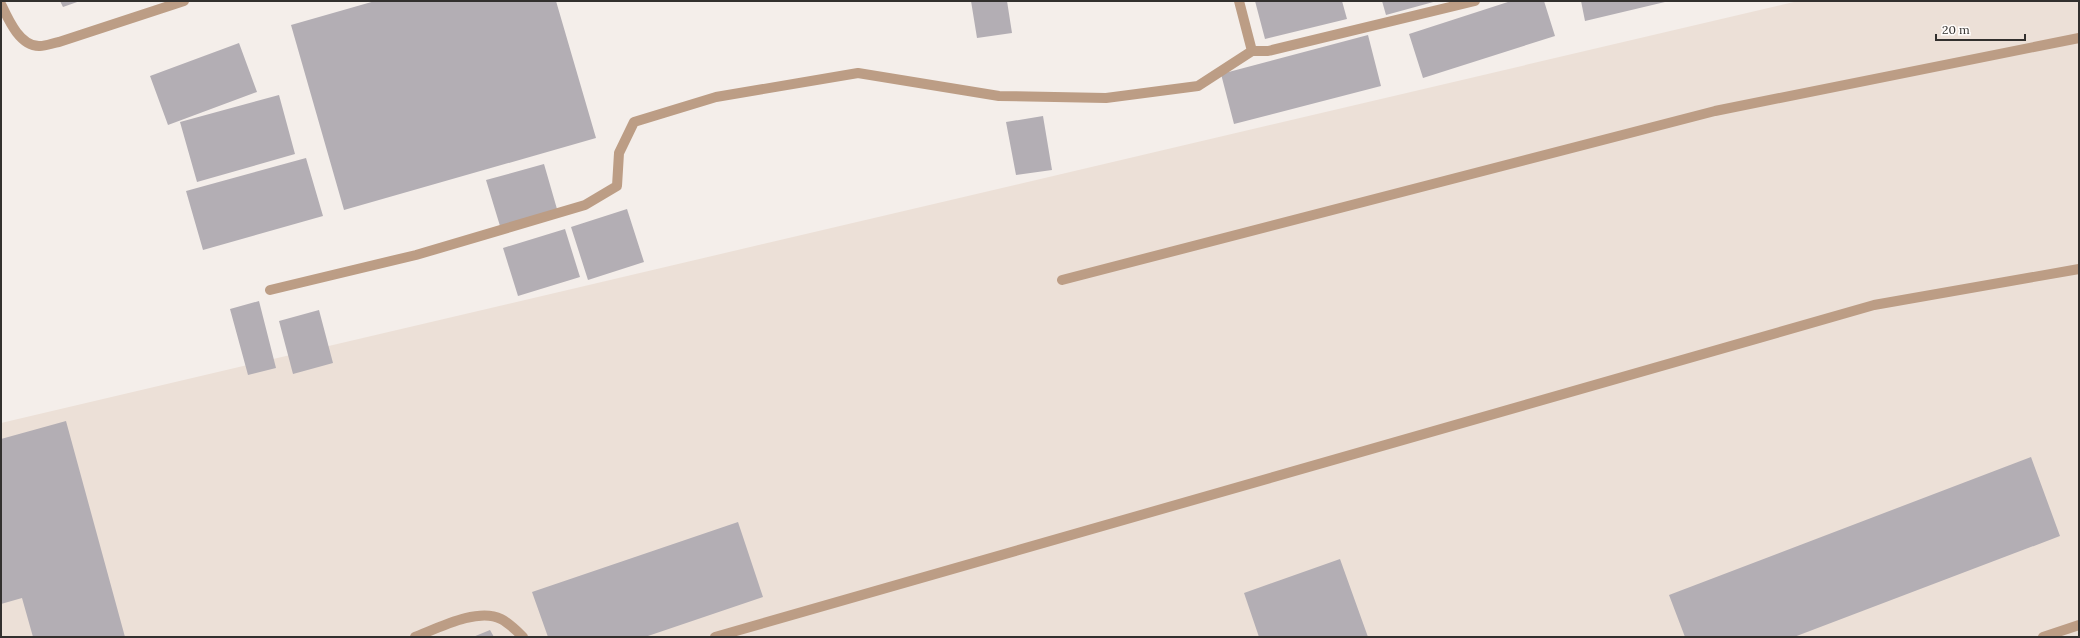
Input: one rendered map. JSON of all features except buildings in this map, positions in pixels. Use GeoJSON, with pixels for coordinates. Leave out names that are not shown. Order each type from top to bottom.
{"type":"FeatureCollection","features":[{"type":"Feature","properties":{"kind":"street"},"geometry":{"type":"LineString","coordinates":[[1,4],[10,23],[24,40],[39,46],[59,42],[184,1]]}},
{"type":"Feature","properties":{"kind":"street"},"geometry":{"type":"LineString","coordinates":[[1240,1],[1252,51]]}},
{"type":"Feature","properties":{"kind":"street"},"geometry":{"type":"LineString","coordinates":[[270,290],[416,255],[585,205],[617,186],[619,153],[634,122],[716,97],[858,73],[999,96],[1106,98],[1198,86],[1252,51],[1268,51],[1475,1]]}},
{"type":"Feature","properties":{"kind":"street"},"geometry":{"type":"LineString","coordinates":[[1062,280],[1715,112],[2079,38]]}},
{"type":"Feature","properties":{"kind":"street"},"geometry":{"type":"LineString","coordinates":[[715,637],[1874,305],[2079,269]]}},
{"type":"Feature","properties":{"kind":"street"},"geometry":{"type":"LineString","coordinates":[[415,637],[452,622],[482,615],[501,619],[523,637]]}},
{"type":"Feature","properties":{"kind":"street"},"geometry":{"type":"LineString","coordinates":[[2043,637],[2079,625]]}},
{"type":"Feature","properties":{"kind":"shaded area"},"geometry":{"type":"Polygon","coordinates":[[[1798,1],[2079,1],[2079,637],[1,637],[1,423],[1798,1]]]}}]}
